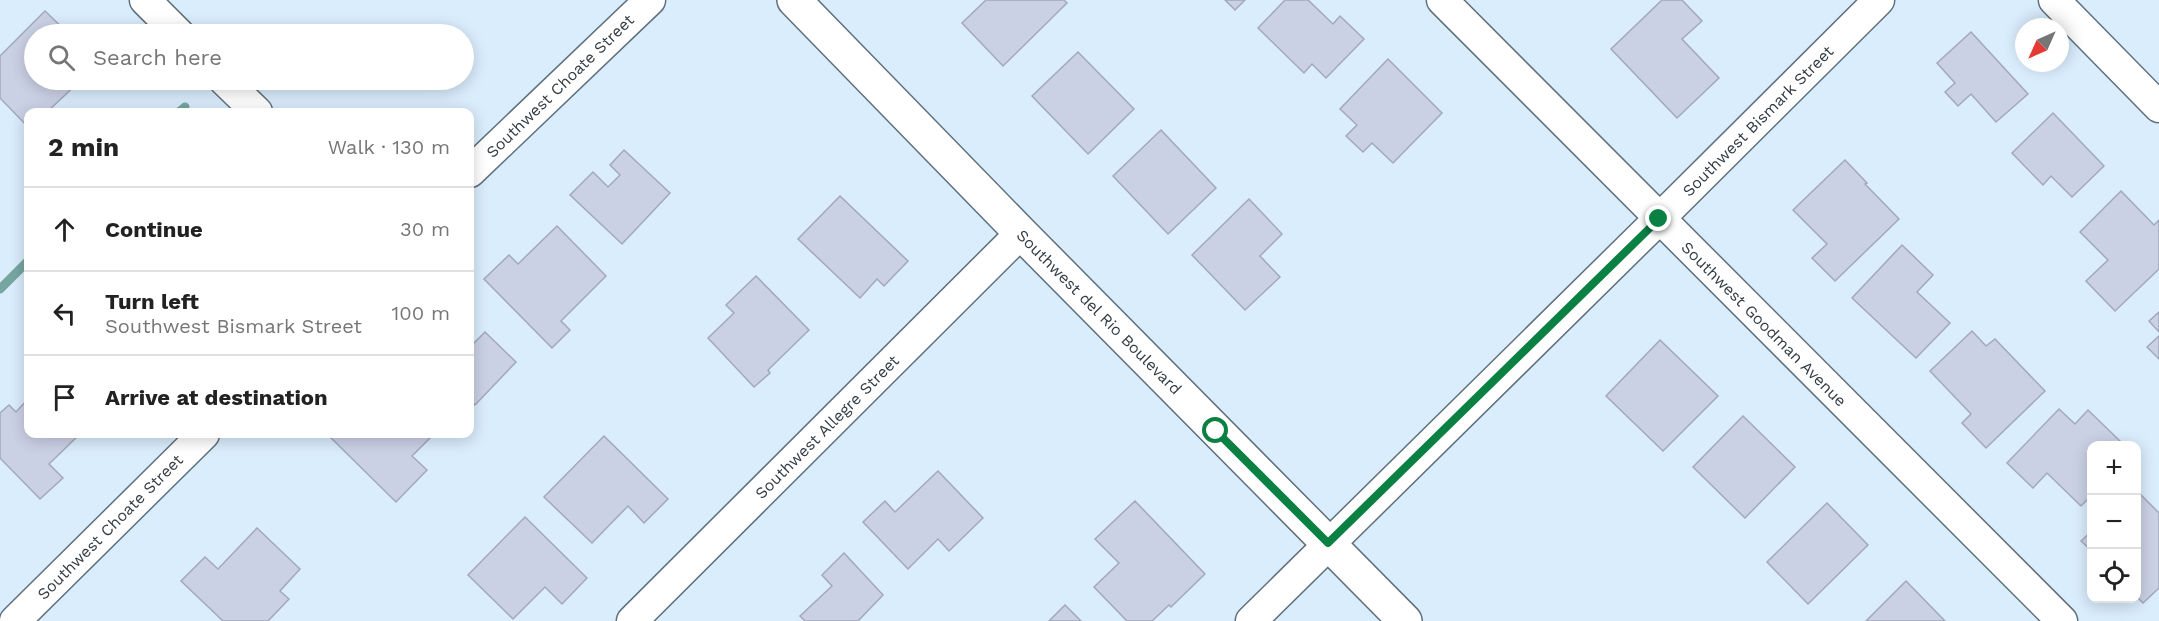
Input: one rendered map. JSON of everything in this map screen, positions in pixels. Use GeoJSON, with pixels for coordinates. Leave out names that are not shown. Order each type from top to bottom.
{"type":"FeatureCollection","features":[{"type":"Feature","properties":{"kind":"street"},"geometry":{"type":"LineString","coordinates":[[145,0],[169,24]]}},
{"type":"Feature","properties":{"kind":"street","name":"Southwest Choate Street"},"geometry":{"type":"LineString","coordinates":[[474,168],[650,0]]}},
{"type":"Feature","properties":{"kind":"street","name":"Southwest del Rio Boulevard"},"geometry":{"type":"LineString","coordinates":[[794,0],[1405,621]]}},
{"type":"Feature","properties":{"kind":"street","name":"Southwest Goodman Avenue"},"geometry":{"type":"LineString","coordinates":[[1442,0],[2062,621]]}},
{"type":"Feature","properties":{"kind":"street","name":"Southwest Bismark Street"},"geometry":{"type":"LineString","coordinates":[[1251,621],[1879,0]]}},
{"type":"Feature","properties":{"kind":"street"},"geometry":{"type":"LineString","coordinates":[[2054,0],[2159,107]]}},
{"type":"Feature","properties":{"kind":"street"},"geometry":{"type":"LineString","coordinates":[[234,90],[253,108]]}},
{"type":"Feature","properties":{"kind":"street","name":"Southwest Allegre Street"},"geometry":{"type":"LineString","coordinates":[[632,621],[1021,233]]}},
{"type":"Feature","properties":{"kind":"street","name":"Southwest Choate Street"},"geometry":{"type":"LineString","coordinates":[[15,621],[200,438]]}},
{"type":"Feature","properties":{"kind":"building"},"geometry":{"type":"Polygon","coordinates":[[[986,0],[1064,0],[1067,3],[1003,66],[962,23],[986,0]]]}},
{"type":"Feature","properties":{"kind":"building"},"geometry":{"type":"Polygon","coordinates":[[[1225,0],[1245,0],[1235,10],[1225,0]]]}},
{"type":"Feature","properties":{"kind":"building"},"geometry":{"type":"Polygon","coordinates":[[[1285,0],[1308,0],[1333,24],[1340,16],[1364,39],[1326,78],[1312,64],[1304,73],[1258,28],[1285,0]]]}},
{"type":"Feature","properties":{"kind":"building"},"geometry":{"type":"Polygon","coordinates":[[[1662,0],[1682,0],[1702,21],[1682,39],[1719,78],[1677,118],[1611,49],[1662,0]]]}},
{"type":"Feature","properties":{"kind":"building"},"geometry":{"type":"Polygon","coordinates":[[[45,11],[59,24],[32,24],[45,11]]]}},
{"type":"Feature","properties":{"kind":"building"},"geometry":{"type":"Polygon","coordinates":[[[24,32],[24,90],[70,90],[51,108],[24,108],[24,123],[0,98],[0,56],[24,32]]]}},
{"type":"Feature","properties":{"kind":"building"},"geometry":{"type":"Polygon","coordinates":[[[1971,32],[2028,94],[1996,122],[1971,94],[1958,106],[1945,92],[1955,83],[1937,63],[1971,32]]]}},
{"type":"Feature","properties":{"kind":"building"},"geometry":{"type":"Polygon","coordinates":[[[1078,52],[1134,109],[1088,154],[1032,96],[1078,52]]]}},
{"type":"Feature","properties":{"kind":"building"},"geometry":{"type":"Polygon","coordinates":[[[1388,59],[1442,113],[1393,163],[1372,143],[1363,152],[1346,136],[1357,125],[1340,109],[1388,59]]]}},
{"type":"Feature","properties":{"kind":"building"},"geometry":{"type":"Polygon","coordinates":[[[2053,113],[2104,166],[2072,197],[2051,176],[2043,185],[2012,153],[2053,113]]]}},
{"type":"Feature","properties":{"kind":"building"},"geometry":{"type":"Polygon","coordinates":[[[1161,130],[1216,188],[1168,234],[1113,176],[1161,130]]]}},
{"type":"Feature","properties":{"kind":"building"},"geometry":{"type":"Polygon","coordinates":[[[624,150],[670,193],[622,244],[570,195],[593,172],[608,187],[620,175],[610,165],[624,150]]]}},
{"type":"Feature","properties":{"kind":"building"},"geometry":{"type":"Polygon","coordinates":[[[1845,160],[1899,219],[1835,281],[1812,258],[1827,244],[1793,210],[1845,160]]]}},
{"type":"Feature","properties":{"kind":"building"},"geometry":{"type":"Polygon","coordinates":[[[2121,191],[2154,225],[2159,220],[2159,269],[2115,311],[2086,281],[2108,260],[2080,232],[2121,191]]]}},
{"type":"Feature","properties":{"kind":"building"},"geometry":{"type":"Polygon","coordinates":[[[840,196],[908,261],[884,286],[877,279],[860,298],[798,239],[840,196]]]}},
{"type":"Feature","properties":{"kind":"building"},"geometry":{"type":"Polygon","coordinates":[[[1249,199],[1282,234],[1260,256],[1280,277],[1245,310],[1192,255],[1249,199]]]}},
{"type":"Feature","properties":{"kind":"building"},"geometry":{"type":"Polygon","coordinates":[[[557,226],[606,276],[561,321],[570,330],[552,348],[484,279],[509,255],[518,264],[557,226]]]}},
{"type":"Feature","properties":{"kind":"building"},"geometry":{"type":"Polygon","coordinates":[[[1902,245],[1933,275],[1917,292],[1950,323],[1916,358],[1852,298],[1902,245]]]}},
{"type":"Feature","properties":{"kind":"building"},"geometry":{"type":"Polygon","coordinates":[[[756,276],[809,330],[754,387],[708,338],[734,313],[726,305],[756,276]]]}},
{"type":"Feature","properties":{"kind":"building"},"geometry":{"type":"Polygon","coordinates":[[[2159,312],[2159,332],[2149,321],[2159,312]]]}},
{"type":"Feature","properties":{"kind":"building"},"geometry":{"type":"Polygon","coordinates":[[[1972,331],[1986,346],[1995,339],[2045,391],[1986,448],[1962,423],[1971,414],[1930,371],[1972,331]]]}},
{"type":"Feature","properties":{"kind":"building"},"geometry":{"type":"Polygon","coordinates":[[[485,332],[516,362],[475,405],[474,404],[474,343],[485,332]]]}},
{"type":"Feature","properties":{"kind":"building"},"geometry":{"type":"Polygon","coordinates":[[[2159,336],[2159,359],[2147,347],[2159,336]]]}},
{"type":"Feature","properties":{"kind":"building"},"geometry":{"type":"Polygon","coordinates":[[[1660,340],[1718,396],[1663,451],[1606,396],[1660,340]]]}},
{"type":"Feature","properties":{"kind":"building"},"geometry":{"type":"Polygon","coordinates":[[[24,403],[24,438],[76,438],[49,464],[63,478],[40,499],[0,458],[0,413],[9,405],[16,412],[24,403]]]}},
{"type":"Feature","properties":{"kind":"building"},"geometry":{"type":"Polygon","coordinates":[[[2059,409],[2075,424],[2088,410],[2120,441],[2087,441],[2087,500],[2081,506],[2047,473],[2033,488],[2007,463],[2059,409]]]}},
{"type":"Feature","properties":{"kind":"building"},"geometry":{"type":"Polygon","coordinates":[[[1743,416],[1795,467],[1745,518],[1693,467],[1743,416]]]}},
{"type":"Feature","properties":{"kind":"building"},"geometry":{"type":"Polygon","coordinates":[[[604,436],[668,499],[644,523],[628,506],[592,543],[544,497],[604,436]]]}},
{"type":"Feature","properties":{"kind":"building"},"geometry":{"type":"Polygon","coordinates":[[[331,438],[430,438],[412,456],[427,470],[396,502],[331,438]]]}},
{"type":"Feature","properties":{"kind":"building"},"geometry":{"type":"Polygon","coordinates":[[[938,471],[983,518],[949,551],[938,539],[908,569],[863,522],[885,501],[895,512],[938,471]]]}},
{"type":"Feature","properties":{"kind":"building"},"geometry":{"type":"Polygon","coordinates":[[[2141,495],[2159,513],[2159,588],[2143,603],[2141,601],[2141,495]]]}},
{"type":"Feature","properties":{"kind":"building"},"geometry":{"type":"Polygon","coordinates":[[[1135,501],[1205,574],[1171,607],[1169,605],[1152,621],[1127,621],[1094,587],[1119,563],[1095,539],[1135,501]]]}},
{"type":"Feature","properties":{"kind":"building"},"geometry":{"type":"Polygon","coordinates":[[[1827,503],[1868,545],[1808,604],[1767,562],[1827,503]]]}},
{"type":"Feature","properties":{"kind":"building"},"geometry":{"type":"Polygon","coordinates":[[[525,517],[587,578],[562,604],[545,587],[513,619],[468,575],[525,517]]]}},
{"type":"Feature","properties":{"kind":"building"},"geometry":{"type":"Polygon","coordinates":[[[257,528],[300,569],[280,591],[289,599],[268,621],[223,621],[181,581],[205,557],[218,569],[257,528]]]}},
{"type":"Feature","properties":{"kind":"building"},"geometry":{"type":"Polygon","coordinates":[[[2087,536],[2087,546],[2081,541],[2087,536]]]}},
{"type":"Feature","properties":{"kind":"building"},"geometry":{"type":"Polygon","coordinates":[[[844,553],[883,595],[858,621],[805,621],[800,616],[832,586],[822,575],[844,553]]]}},
{"type":"Feature","properties":{"kind":"building"},"geometry":{"type":"Polygon","coordinates":[[[1906,581],[1945,621],[1866,621],[1906,581]]]}},
{"type":"Feature","properties":{"kind":"building"},"geometry":{"type":"Polygon","coordinates":[[[1065,605],[1081,621],[1049,621],[1065,605]]]}},
{"type":"Feature","properties":{"kind":"waterway"},"geometry":{"type":"LineString","coordinates":[[0,289],[24,265]]}},
{"type":"Feature","properties":{"kind":"route"},"geometry":{"type":"LineString","coordinates":[[1216,431],[1328,543],[1659,219]]}}]}
